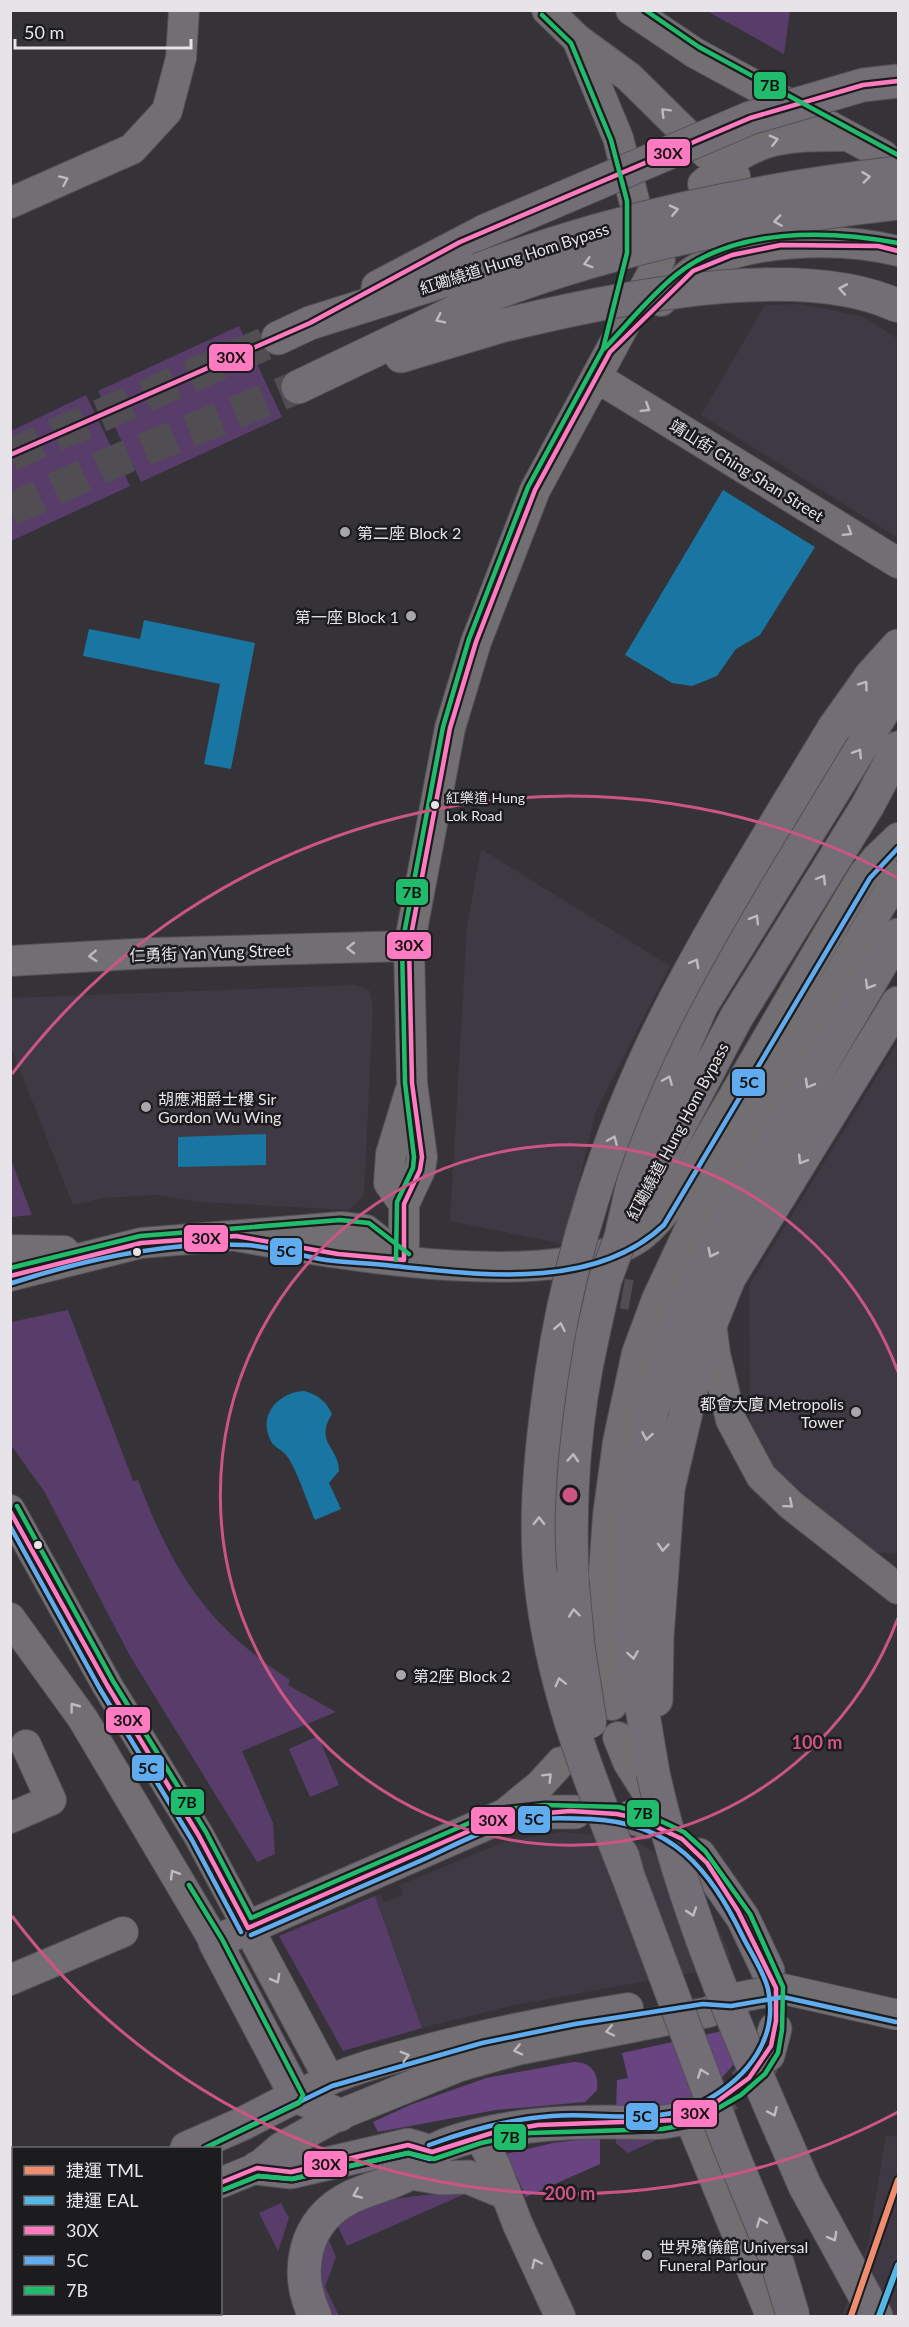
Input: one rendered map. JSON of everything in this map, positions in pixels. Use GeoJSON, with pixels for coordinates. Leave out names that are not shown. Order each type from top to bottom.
{"type":"FeatureCollection","features":[{"type":"Feature","properties":{"kind":"main road","name":"紅磡繞道 Hung Hom Bypass"},"geometry":{"type":"LineString","coordinates":[[891,164],[624,222],[559,240],[478,270],[293,331],[460,242],[750,118],[863,85],[898,81]]}},
{"type":"Feature","properties":{"kind":"main road","name":"紅磡繞道 Hung Hom Bypass"},"geometry":{"type":"LineString","coordinates":[[898,203],[718,231],[594,261],[528,281],[493,294],[305,384],[501,326],[600,304],[676,292],[776,286],[821,286],[869,294],[898,306]]}},
{"type":"Feature","properties":{"kind":"main road"},"geometry":{"type":"LineString","coordinates":[[628,1876],[583,1762],[566,1706],[543,1598],[538,1521],[551,1371],[571,1271],[605,1162],[657,1038],[728,905],[834,728],[871,676],[898,646]]}},
{"type":"Feature","properties":{"kind":"main road"},"geometry":{"type":"LineString","coordinates":[[621,1236],[637,1166],[662,1095],[702,1004],[898,687]]}},
{"type":"Feature","properties":{"kind":"main road","name":"紅磡繞道 Hung Hom Bypass"},"geometry":{"type":"LineString","coordinates":[[793,2316],[777,2262],[730,2148],[628,1876],[596,1754],[585,1695],[572,1594],[570,1524],[572,1456],[580,1391],[605,1280],[621,1236],[736,1018],[868,805],[898,748]]}},
{"type":"Feature","properties":{"kind":"main road"},"geometry":{"type":"LineString","coordinates":[[868,805],[898,795]]}},
{"type":"Feature","properties":{"kind":"main road"},"geometry":{"type":"LineString","coordinates":[[876,2316],[805,2186],[710,1966],[673,1856],[644,1801],[630,1638],[637,1492],[652,1410],[681,1317],[723,1230],[898,935]]}},
{"type":"Feature","properties":{"kind":"main road"},"geometry":{"type":"LineString","coordinates":[[644,1801],[668,1489],[690,1393],[711,1323],[729,1278],[898,1003]]}},
{"type":"Feature","properties":{"kind":"main road"},"geometry":{"type":"LineString","coordinates":[[339,2115],[296,2096],[215,1942],[501,1817],[545,1812],[575,1812]]}},
{"type":"Feature","properties":{"kind":"main road"},"geometry":{"type":"LineString","coordinates":[[699,1855],[743,1918],[768,1971]]}},
{"type":"Feature","properties":{"kind":"main road"},"geometry":{"type":"LineString","coordinates":[[190,2147],[296,2096]]}},
{"type":"Feature","properties":{"kind":"main road"},"geometry":{"type":"LineString","coordinates":[[315,2316],[304,2289],[303,2268],[306,2247],[320,2222],[334,2207],[352,2196],[479,2136],[528,2126],[662,2122],[695,2114]]}},
{"type":"Feature","properties":{"kind":"main road"},"geometry":{"type":"LineString","coordinates":[[256,2168],[291,2172],[408,2145],[422,2162],[441,2178],[468,2176],[504,2192]]}},
{"type":"Feature","properties":{"kind":"street"},"geometry":{"type":"LineString","coordinates":[[10,203],[132,149],[153,126],[166,111],[181,58],[184,10]]}},
{"type":"Feature","properties":{"kind":"street"},"geometry":{"type":"LineString","coordinates":[[547,10],[578,39],[629,76],[720,176],[750,149],[777,139],[793,136],[849,136]]}},
{"type":"Feature","properties":{"kind":"street"},"geometry":{"type":"LineString","coordinates":[[631,10],[695,53],[849,136],[891,164]]}},
{"type":"Feature","properties":{"kind":"street"},"geometry":{"type":"LineString","coordinates":[[578,39],[618,138],[634,200]]}},
{"type":"Feature","properties":{"kind":"street"},"geometry":{"type":"LineString","coordinates":[[816,221],[888,248]]}},
{"type":"Feature","properties":{"kind":"street"},"geometry":{"type":"LineString","coordinates":[[603,365],[681,281],[693,271],[720,258],[781,245],[888,248]]}},
{"type":"Feature","properties":{"kind":"street"},"geometry":{"type":"LineString","coordinates":[[404,1260],[404,1204],[389,1183],[389,1174],[391,1154],[412,1083],[410,946],[450,728],[476,642],[535,490],[603,365],[646,262]]}},
{"type":"Feature","properties":{"kind":"street","name":"靖山街 Ching Shan Street"},"geometry":{"type":"LineString","coordinates":[[603,365],[898,563]]}},
{"type":"Feature","properties":{"kind":"street"},"geometry":{"type":"LineString","coordinates":[[522,1268],[592,1256],[622,1246],[639,1237],[658,1221],[864,874],[876,858],[898,838]]}},
{"type":"Feature","properties":{"kind":"street"},"geometry":{"type":"LineString","coordinates":[[612,1705],[607,1673],[602,1599],[608,1516],[618,1442],[637,1353],[644,1297],[695,1218],[898,876]]}},
{"type":"Feature","properties":{"kind":"street","name":"仁勇街 Yan Yung Street"},"geometry":{"type":"LineString","coordinates":[[10,961],[153,953],[410,946]]}},
{"type":"Feature","properties":{"kind":"street"},"geometry":{"type":"LineString","coordinates":[[10,1276],[141,1243],[341,1227],[366,1230],[404,1260],[522,1268],[576,1285]]}},
{"type":"Feature","properties":{"kind":"street"},"geometry":{"type":"LineString","coordinates":[[10,1250],[106,1251]]}},
{"type":"Feature","properties":{"kind":"street"},"geometry":{"type":"LineString","coordinates":[[711,1323],[715,1354],[731,1420],[761,1476],[791,1505],[898,1589]]}},
{"type":"Feature","properties":{"kind":"street"},"geometry":{"type":"LineString","coordinates":[[10,1510],[107,1685],[199,1836],[329,2079]]}},
{"type":"Feature","properties":{"kind":"street"},"geometry":{"type":"LineString","coordinates":[[10,1618],[83,1719],[215,1942]]}},
{"type":"Feature","properties":{"kind":"street"},"geometry":{"type":"LineString","coordinates":[[618,1737],[644,1801]]}},
{"type":"Feature","properties":{"kind":"street"},"geometry":{"type":"LineString","coordinates":[[10,1818],[51,1800],[26,1745]]}},
{"type":"Feature","properties":{"kind":"street"},"geometry":{"type":"LineString","coordinates":[[501,1817],[540,1785],[561,1762]]}},
{"type":"Feature","properties":{"kind":"street"},"geometry":{"type":"LineString","coordinates":[[10,1980],[123,1932]]}},
{"type":"Feature","properties":{"kind":"street"},"geometry":{"type":"LineString","coordinates":[[222,2182],[256,2168],[280,2148],[339,2115],[460,2066],[517,2050],[575,2028],[704,1996],[730,1999],[783,1989],[898,2015]]}},
{"type":"Feature","properties":{"kind":"street"},"geometry":{"type":"LineString","coordinates":[[296,2096],[329,2079],[469,2039],[575,2028]]}},
{"type":"Feature","properties":{"kind":"street"},"geometry":{"type":"LineString","coordinates":[[695,2114],[771,2316]]}},
{"type":"Feature","properties":{"kind":"street"},"geometry":{"type":"LineString","coordinates":[[479,2136],[495,2165],[504,2192],[560,2316]]}},
{"type":"Feature","properties":{"kind":"shaded area"},"geometry":{"type":"Polygon","coordinates":[[[707,11],[790,11],[784,54],[707,11]]]}},
{"type":"Feature","properties":{"kind":"shaded area"},"geometry":{"type":"Polygon","coordinates":[[[801,304],[862,316],[898,339],[898,538],[701,415],[765,305],[801,304]]]}},
{"type":"Feature","properties":{"kind":"shaded area"},"geometry":{"type":"Polygon","coordinates":[[[239,326],[282,417],[141,482],[98,391],[239,326]]]}},
{"type":"Feature","properties":{"kind":"shaded area"},"geometry":{"type":"Polygon","coordinates":[[[86,395],[130,486],[11,541],[11,431],[86,395]]]}},
{"type":"Feature","properties":{"kind":"shaded area"},"geometry":{"type":"Polygon","coordinates":[[[481,849],[670,966],[596,1111],[564,1244],[450,1221],[467,926],[481,849]]]}},
{"type":"Feature","properties":{"kind":"shaded area"},"geometry":{"type":"Polygon","coordinates":[[[355,985],[369,990],[373,1006],[364,1196],[349,1210],[200,1202],[156,1195],[103,1198],[73,1205],[11,1047],[10,998],[355,985]]]}},
{"type":"Feature","properties":{"kind":"shaded area"},"geometry":{"type":"Polygon","coordinates":[[[898,1042],[898,1554],[869,1552],[798,1497],[750,1435],[749,1285],[898,1042]]]}},
{"type":"Feature","properties":{"kind":"shaded area"},"geometry":{"type":"Polygon","coordinates":[[[11,1160],[32,1215],[11,1217],[11,1160]]]}},
{"type":"Feature","properties":{"kind":"shaded area"},"geometry":{"type":"Polygon","coordinates":[[[68,1310],[133,1481],[138,1480],[151,1513],[179,1569],[214,1617],[236,1638],[290,1680],[288,1685],[336,1712],[242,1751],[273,1823],[275,1854],[257,1862],[130,1656],[44,1491],[11,1445],[11,1322],[68,1310]]]}},
{"type":"Feature","properties":{"kind":"shaded area"},"geometry":{"type":"Polygon","coordinates":[[[318,1736],[339,1785],[310,1797],[289,1749],[318,1736]]]}},
{"type":"Feature","properties":{"kind":"shaded area"},"geometry":{"type":"Polygon","coordinates":[[[561,1832],[619,1837],[643,1845],[671,1865],[692,1888],[715,1922],[731,1955],[724,1967],[515,2005],[422,2028],[375,1896],[380,1894],[384,1902],[403,1895],[400,1885],[504,1842],[561,1832]]]}},
{"type":"Feature","properties":{"kind":"shaded area"},"geometry":{"type":"Polygon","coordinates":[[[375,1896],[422,2028],[343,2051],[279,1936],[375,1896]]]}},
{"type":"Feature","properties":{"kind":"shaded area"},"geometry":{"type":"Polygon","coordinates":[[[745,2026],[745,2051],[721,2079],[706,2091],[672,2106],[616,2112],[617,2080],[628,2078],[622,2053],[745,2026]]]}},
{"type":"Feature","properties":{"kind":"shaded area"},"geometry":{"type":"Polygon","coordinates":[[[573,2062],[589,2066],[597,2078],[597,2090],[585,2102],[496,2110],[378,2132],[373,2122],[410,2105],[486,2078],[573,2062]]]}},
{"type":"Feature","properties":{"kind":"shaded area"},"geometry":{"type":"Polygon","coordinates":[[[886,2135],[898,2137],[898,2316],[842,2316],[868,2244],[886,2135]]]}},
{"type":"Feature","properties":{"kind":"shaded area"},"geometry":{"type":"Polygon","coordinates":[[[600,2137],[600,2164],[526,2197],[506,2154],[553,2143],[600,2137]]]}},
{"type":"Feature","properties":{"kind":"shaded area"},"geometry":{"type":"Polygon","coordinates":[[[616,2137],[663,2137],[628,2153],[616,2143],[616,2137]]]}},
{"type":"Feature","properties":{"kind":"shaded area"},"geometry":{"type":"Polygon","coordinates":[[[443,2193],[467,2193],[347,2246],[337,2225],[361,2209],[374,2204],[443,2193]]]}},
{"type":"Feature","properties":{"kind":"shaded area"},"geometry":{"type":"Polygon","coordinates":[[[281,2203],[289,2218],[278,2251],[259,2213],[281,2203]]]}},
{"type":"Feature","properties":{"kind":"shaded area"},"geometry":{"type":"Polygon","coordinates":[[[328,2238],[336,2257],[325,2287],[339,2316],[332,2316],[326,2304],[318,2266],[328,2238]]]}},
{"type":"Feature","properties":{"kind":"water"},"geometry":{"type":"Polygon","coordinates":[[[723,490],[815,547],[760,635],[736,649],[717,676],[692,686],[672,683],[625,655],[723,490]]]}},
{"type":"Feature","properties":{"kind":"water"},"geometry":{"type":"Polygon","coordinates":[[[144,620],[255,643],[231,769],[204,764],[220,684],[83,656],[89,629],[140,639],[144,620]]]}},
{"type":"Feature","properties":{"kind":"water"},"geometry":{"type":"Polygon","coordinates":[[[266,1134],[266,1165],[178,1167],[178,1137],[266,1134]]]}},
{"type":"Feature","properties":{"kind":"water"},"geometry":{"type":"Polygon","coordinates":[[[304,1391],[321,1399],[332,1414],[327,1424],[326,1438],[338,1463],[339,1471],[329,1483],[341,1509],[315,1520],[290,1460],[272,1443],[267,1424],[268,1415],[278,1401],[295,1392],[304,1391]]]}},
{"type":"Feature","properties":{"kind":"tunnel"},"geometry":{"type":"LineString","coordinates":[[10,455],[278,338]]}},
{"type":"Feature","properties":{"kind":"tunnel"},"geometry":{"type":"LineString","coordinates":[[10,510],[111,463],[298,387]]}},
{"type":"Feature","properties":{"kind":"tunnel"},"geometry":{"type":"LineString","coordinates":[[578,1286],[631,1295]]}},
{"type":"Feature","properties":{"kind":"tunnel"},"geometry":{"type":"LineString","coordinates":[[700,2111],[747,2081],[768,2055]]}},
{"type":"Feature","properties":{"kind":"metro line","name":"TML"},"geometry":{"type":"LineString","coordinates":[[851,2316],[898,2180]]}},
{"type":"Feature","properties":{"kind":"metro line","name":"EAL"},"geometry":{"type":"LineString","coordinates":[[879,2316],[898,2265]]}},
{"type":"Feature","properties":{"kind":"transit line","name":"7B"},"geometry":{"type":"LineString","coordinates":[[645,10],[699,47],[898,155]]}},
{"type":"Feature","properties":{"kind":"transit line","name":"7B"},"geometry":{"type":"LineString","coordinates":[[396,1260],[397,1202],[413,1168],[414,1157],[405,1083],[402,945],[443,727],[469,639],[528,487],[603,349],[627,253],[627,201],[611,140],[571,43],[542,15]]}},
{"type":"Feature","properties":{"kind":"transit line","name":"30X"},"geometry":{"type":"LineString","coordinates":[[10,455],[310,323],[460,242],[750,118],[863,85],[898,81]]}},
{"type":"Feature","properties":{"kind":"transit line","name":"7B"},"geometry":{"type":"LineString","coordinates":[[605,348],[666,283],[700,259],[726,248],[754,240],[813,235],[898,243]]}},
{"type":"Feature","properties":{"kind":"transit line","name":"30X"},"geometry":{"type":"LineString","coordinates":[[404,1260],[404,1204],[420,1170],[422,1157],[412,1083],[409,946],[450,728],[476,642],[535,490],[610,352],[693,271],[732,255],[781,245],[878,246],[898,251]]}},
{"type":"Feature","properties":{"kind":"transit line","name":"5C"},"geometry":{"type":"LineString","coordinates":[[12,1283],[98,1259],[157,1249],[216,1244],[255,1246],[334,1261],[463,1273],[499,1274],[535,1274],[571,1269],[605,1261],[636,1246],[664,1225],[870,878],[898,848]]}},
{"type":"Feature","properties":{"kind":"transit line","name":"7B"},"geometry":{"type":"LineString","coordinates":[[10,1268],[140,1236],[340,1220],[369,1223],[409,1254]]}},
{"type":"Feature","properties":{"kind":"transit line","name":"30X"},"geometry":{"type":"LineString","coordinates":[[10,1276],[141,1243],[236,1236],[338,1254],[404,1260]]}},
{"type":"Feature","properties":{"kind":"transit line","name":"7B"},"geometry":{"type":"LineString","coordinates":[[17,1506],[113,1681],[206,1832],[251,1918],[499,1810],[545,1805],[619,1807],[648,1815],[684,1832],[705,1851],[750,1914],[783,1987],[782,2030],[778,2053],[765,2074],[741,2095],[691,2124],[662,2129],[529,2133],[481,2143],[434,2159],[408,2153],[292,2179],[258,2176],[223,2190]]}},
{"type":"Feature","properties":{"kind":"transit line","name":"30X"},"geometry":{"type":"LineString","coordinates":[[10,1511],[107,1685],[199,1836],[248,1928]]}},
{"type":"Feature","properties":{"kind":"transit line","name":"5C"},"geometry":{"type":"LineString","coordinates":[[10,1526],[100,1689],[192,1840],[241,1932]]}},
{"type":"Feature","properties":{"kind":"transit line","name":"30X"},"geometry":{"type":"LineString","coordinates":[[248,1928],[501,1817],[570,1811],[617,1814],[640,1819],[682,1839],[707,1863],[738,1911],[776,1988],[776,2021],[771,2046],[749,2078],[707,2109],[678,2120],[538,2125],[492,2133],[432,2152]]}},
{"type":"Feature","properties":{"kind":"transit line","name":"5C"},"geometry":{"type":"LineString","coordinates":[[251,1935],[481,1833],[502,1825],[523,1821],[569,1818],[620,1822],[645,1829],[666,1840],[702,1870],[730,1912],[768,1989],[769,2024],[757,2055],[747,2068],[722,2091],[707,2100],[671,2113],[631,2117],[571,2115],[536,2117],[489,2126],[429,2145]]}},
{"type":"Feature","properties":{"kind":"transit line","name":"7B"},"geometry":{"type":"LineString","coordinates":[[189,1885],[222,1939],[303,2095],[299,2103],[207,2147]]}},
{"type":"Feature","properties":{"kind":"transit line","name":"5C"},"geometry":{"type":"LineString","coordinates":[[207,2147],[332,2086],[482,2043],[575,2024],[703,2004],[731,2006],[783,1997],[896,2022]]}},
{"type":"Feature","properties":{"kind":"transit line","name":"30X"},"geometry":{"type":"LineString","coordinates":[[222,2182],[257,2168],[291,2172],[408,2145],[432,2152]]}},
{"type":"Feature","properties":{"kind":"transit line","name":"5C"},"geometry":{"type":"LineString","coordinates":[[223,2190],[258,2176],[292,2179],[408,2153],[430,2159]]}},
{"type":"Feature","properties":{"kind":"place","name":"第二座 Block 2"},"geometry":{"type":"Point","coordinates":[345,532]}},
{"type":"Feature","properties":{"kind":"place","name":"第一座 Block 1"},"geometry":{"type":"Point","coordinates":[411,616]}},
{"type":"Feature","properties":{"kind":"place","name":"紅樂道 Hung Lok Road"},"geometry":{"type":"Point","coordinates":[435,805]}},
{"type":"Feature","properties":{"kind":"place","name":"胡應湘爵士樓 Sir Gordon Wu Wing"},"geometry":{"type":"Point","coordinates":[146,1107]}},
{"type":"Feature","properties":{"kind":"place","name":"都會大廈 Metropolis Tower"},"geometry":{"type":"Point","coordinates":[856,1412]}},
{"type":"Feature","properties":{"kind":"place","name":"第2座 Block 2"},"geometry":{"type":"Point","coordinates":[401,1675]}},
{"type":"Feature","properties":{"kind":"place","name":"世界殯儀館 Universal Funeral Parlour"},"geometry":{"type":"Point","coordinates":[647,2255]}}]}
